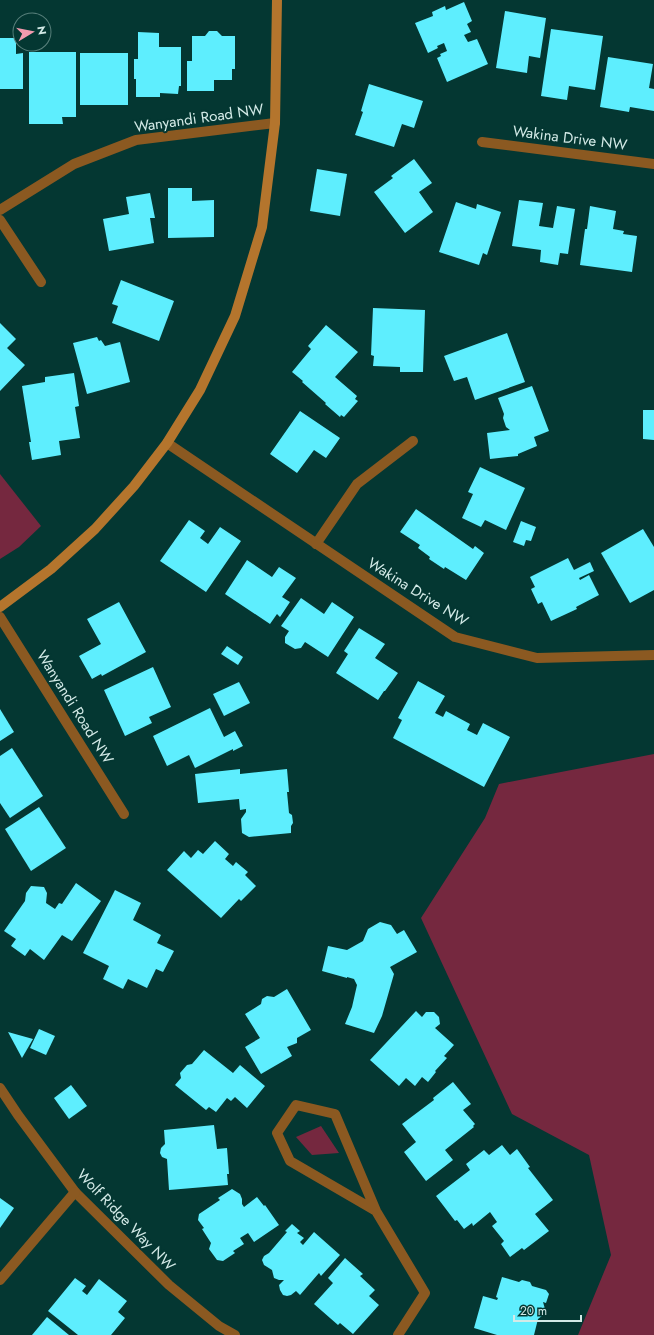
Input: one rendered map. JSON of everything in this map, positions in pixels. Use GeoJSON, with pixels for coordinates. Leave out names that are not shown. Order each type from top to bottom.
{"type":"FeatureCollection","features":[{"type":"Feature","properties":{"kind":"street","name":"Wanyandi Road NW"},"geometry":{"type":"LineString","coordinates":[[0,607],[51,569],[95,528],[134,486],[167,443],[200,390],[235,316],[262,227],[275,123],[277,0]]}},
{"type":"Feature","properties":{"kind":"street","name":"Wanyandi Road NW"},"geometry":{"type":"LineString","coordinates":[[0,210],[74,164],[136,140],[275,123]]}},
{"type":"Feature","properties":{"kind":"street","name":"Wakina Drive NW"},"geometry":{"type":"LineString","coordinates":[[482,142],[654,164]]}},
{"type":"Feature","properties":{"kind":"street"},"geometry":{"type":"LineString","coordinates":[[0,220],[40,282]]}},
{"type":"Feature","properties":{"kind":"street"},"geometry":{"type":"LineString","coordinates":[[316,544],[357,484],[413,441]]}},
{"type":"Feature","properties":{"kind":"street","name":"Wakina Drive NW"},"geometry":{"type":"LineString","coordinates":[[167,443],[455,637],[537,658],[654,655]]}},
{"type":"Feature","properties":{"kind":"street","name":"Wanyandi Road NW"},"geometry":{"type":"LineString","coordinates":[[0,617],[124,814]]}},
{"type":"Feature","properties":{"kind":"street","name":"Wolf Ridge Way NW"},"geometry":{"type":"LineString","coordinates":[[0,1088],[75,1192],[169,1285],[219,1326],[235,1335]]}},
{"type":"Feature","properties":{"kind":"street"},"geometry":{"type":"LineString","coordinates":[[376,1211],[290,1161],[278,1133],[296,1105],[335,1114],[376,1211],[425,1293],[398,1335]]}},
{"type":"Feature","properties":{"kind":"street"},"geometry":{"type":"LineString","coordinates":[[0,1280],[75,1192]]}},
{"type":"Feature","properties":{"kind":"shaded area"},"geometry":{"type":"Polygon","coordinates":[[[0,474],[41,526],[19,547],[0,559],[0,474]]]}},
{"type":"Feature","properties":{"kind":"shaded area"},"geometry":{"type":"Polygon","coordinates":[[[654,754],[654,1335],[578,1335],[611,1255],[589,1155],[512,1114],[421,918],[485,818],[499,784],[654,754]]]}},
{"type":"Feature","properties":{"kind":"shaded area"},"geometry":{"type":"Polygon","coordinates":[[[321,1126],[339,1153],[312,1155],[296,1137],[321,1126]]]}},
{"type":"Feature","properties":{"kind":"building"},"geometry":{"type":"Polygon","coordinates":[[[464,2],[472,21],[467,24],[471,32],[464,35],[468,42],[477,39],[488,64],[447,82],[437,58],[441,56],[440,54],[447,51],[444,43],[428,53],[415,23],[433,16],[432,12],[445,6],[446,10],[464,2]]]}},
{"type":"Feature","properties":{"kind":"building"},"geometry":{"type":"Polygon","coordinates":[[[505,11],[546,18],[540,58],[529,56],[527,73],[496,68],[505,11]]]}},
{"type":"Feature","properties":{"kind":"building"},"geometry":{"type":"Polygon","coordinates":[[[551,29],[603,36],[595,90],[569,86],[567,100],[541,96],[551,29]]]}},
{"type":"Feature","properties":{"kind":"building"},"geometry":{"type":"Polygon","coordinates":[[[209,31],[217,31],[222,36],[235,36],[235,69],[232,69],[232,80],[214,80],[214,91],[187,91],[187,61],[192,61],[192,36],[205,36],[209,31]]]}},
{"type":"Feature","properties":{"kind":"building"},"geometry":{"type":"Polygon","coordinates":[[[138,32],[159,33],[159,47],[181,47],[181,86],[179,86],[178,94],[160,93],[160,97],[136,97],[134,59],[138,59],[138,32]]]}},
{"type":"Feature","properties":{"kind":"building"},"geometry":{"type":"Polygon","coordinates":[[[0,38],[12,38],[12,52],[16,52],[16,54],[23,53],[23,89],[0,89],[0,38]]]}},
{"type":"Feature","properties":{"kind":"building"},"geometry":{"type":"Polygon","coordinates":[[[29,52],[76,52],[76,117],[62,117],[63,124],[29,124],[29,52]]]}},
{"type":"Feature","properties":{"kind":"building"},"geometry":{"type":"Polygon","coordinates":[[[80,53],[128,53],[128,105],[80,105],[80,53]]]}},
{"type":"Feature","properties":{"kind":"building"},"geometry":{"type":"Polygon","coordinates":[[[608,57],[653,64],[649,88],[654,89],[654,111],[630,107],[629,112],[600,107],[608,57]]]}},
{"type":"Feature","properties":{"kind":"building"},"geometry":{"type":"Polygon","coordinates":[[[369,84],[423,101],[414,128],[402,124],[394,147],[355,135],[363,112],[361,111],[369,84]]]}},
{"type":"Feature","properties":{"kind":"building"},"geometry":{"type":"Polygon","coordinates":[[[414,159],[432,183],[419,192],[433,212],[405,233],[374,192],[393,178],[391,176],[414,159]]]}},
{"type":"Feature","properties":{"kind":"building"},"geometry":{"type":"Polygon","coordinates":[[[317,169],[347,174],[340,216],[310,211],[317,169]]]}},
{"type":"Feature","properties":{"kind":"building"},"geometry":{"type":"Polygon","coordinates":[[[168,188],[192,188],[192,201],[214,200],[214,237],[168,238],[168,188]]]}},
{"type":"Feature","properties":{"kind":"building"},"geometry":{"type":"Polygon","coordinates":[[[150,193],[155,218],[150,218],[154,243],[109,251],[103,219],[129,214],[126,197],[150,193]]]}},
{"type":"Feature","properties":{"kind":"building"},"geometry":{"type":"Polygon","coordinates":[[[519,200],[543,203],[539,226],[553,228],[557,206],[575,209],[568,254],[560,253],[558,265],[540,262],[541,250],[512,246],[519,200]]]}},
{"type":"Feature","properties":{"kind":"building"},"geometry":{"type":"Polygon","coordinates":[[[456,202],[476,209],[477,204],[501,212],[487,255],[483,253],[479,265],[439,252],[456,202]]]}},
{"type":"Feature","properties":{"kind":"building"},"geometry":{"type":"Polygon","coordinates":[[[590,206],[616,211],[613,229],[624,231],[623,234],[637,236],[632,272],[580,265],[590,206]]]}},
{"type":"Feature","properties":{"kind":"building"},"geometry":{"type":"Polygon","coordinates":[[[121,280],[174,301],[159,341],[112,323],[118,306],[112,304],[121,280]]]}},
{"type":"Feature","properties":{"kind":"building"},"geometry":{"type":"Polygon","coordinates":[[[373,308],[425,310],[423,372],[400,372],[400,367],[373,366],[374,356],[371,355],[373,308]]]}},
{"type":"Feature","properties":{"kind":"building"},"geometry":{"type":"Polygon","coordinates":[[[0,323],[16,339],[7,348],[25,365],[0,391],[0,323]]]}},
{"type":"Feature","properties":{"kind":"building"},"geometry":{"type":"Polygon","coordinates":[[[326,325],[358,352],[335,377],[357,396],[355,399],[358,401],[344,417],[341,415],[340,417],[292,372],[311,349],[308,346],[326,325]]]}},
{"type":"Feature","properties":{"kind":"building"},"geometry":{"type":"Polygon","coordinates":[[[507,333],[525,382],[475,400],[467,377],[454,381],[444,356],[507,333]]]}},
{"type":"Feature","properties":{"kind":"building"},"geometry":{"type":"Polygon","coordinates":[[[97,337],[105,346],[120,342],[130,382],[87,394],[73,343],[97,337]]]}},
{"type":"Feature","properties":{"kind":"building"},"geometry":{"type":"Polygon","coordinates":[[[74,373],[79,406],[75,407],[80,438],[59,441],[61,455],[32,460],[29,442],[31,442],[22,386],[45,382],[45,377],[74,373]]]}},
{"type":"Feature","properties":{"kind":"building"},"geometry":{"type":"Polygon","coordinates":[[[532,386],[549,431],[534,437],[537,446],[518,454],[518,456],[490,459],[487,433],[510,430],[506,427],[503,418],[504,414],[498,398],[532,386]]]}},
{"type":"Feature","properties":{"kind":"building"},"geometry":{"type":"Polygon","coordinates":[[[643,410],[654,410],[654,440],[643,439],[643,410]]]}},
{"type":"Feature","properties":{"kind":"building"},"geometry":{"type":"Polygon","coordinates":[[[300,411],[340,438],[326,458],[314,450],[297,473],[270,454],[300,411]]]}},
{"type":"Feature","properties":{"kind":"building"},"geometry":{"type":"Polygon","coordinates":[[[480,467],[525,488],[506,530],[485,520],[481,527],[462,518],[473,494],[468,492],[480,467]]]}},
{"type":"Feature","properties":{"kind":"building"},"geometry":{"type":"Polygon","coordinates":[[[416,509],[473,549],[475,546],[484,553],[466,580],[445,567],[444,569],[429,559],[430,557],[418,548],[420,545],[400,532],[416,509]]]}},
{"type":"Feature","properties":{"kind":"building"},"geometry":{"type":"Polygon","coordinates":[[[189,520],[205,531],[200,538],[208,544],[220,527],[241,541],[206,592],[160,561],[189,520]]]}},
{"type":"Feature","properties":{"kind":"building"},"geometry":{"type":"Polygon","coordinates":[[[521,521],[536,527],[531,541],[526,540],[524,546],[513,542],[521,521]]]}},
{"type":"Feature","properties":{"kind":"building"},"geometry":{"type":"Polygon","coordinates":[[[643,529],[654,547],[654,590],[630,603],[601,553],[643,529]]]}},
{"type":"Feature","properties":{"kind":"building"},"geometry":{"type":"Polygon","coordinates":[[[568,558],[574,570],[590,562],[594,571],[579,578],[580,580],[589,575],[599,595],[576,607],[577,609],[551,621],[542,602],[538,604],[531,589],[535,587],[530,577],[568,558]]]}},
{"type":"Feature","properties":{"kind":"building"},"geometry":{"type":"Polygon","coordinates":[[[247,560],[272,577],[279,567],[296,578],[282,597],[290,602],[280,617],[277,614],[270,624],[225,594],[247,560]]]}},
{"type":"Feature","properties":{"kind":"building"},"geometry":{"type":"Polygon","coordinates":[[[301,598],[324,614],[332,602],[354,617],[328,657],[305,642],[301,648],[295,649],[285,643],[285,637],[289,631],[281,626],[301,598]]]}},
{"type":"Feature","properties":{"kind":"building"},"geometry":{"type":"Polygon","coordinates":[[[119,602],[146,652],[102,676],[101,674],[92,679],[79,656],[101,644],[87,619],[119,602]]]}},
{"type":"Feature","properties":{"kind":"building"},"geometry":{"type":"Polygon","coordinates":[[[359,628],[385,644],[375,658],[398,673],[378,700],[336,673],[348,654],[344,651],[359,628]]]}},
{"type":"Feature","properties":{"kind":"building"},"geometry":{"type":"Polygon","coordinates":[[[227,646],[243,657],[238,665],[221,654],[227,646]]]}},
{"type":"Feature","properties":{"kind":"building"},"geometry":{"type":"Polygon","coordinates":[[[153,667],[171,707],[149,717],[152,723],[125,736],[104,690],[153,667]]]}},
{"type":"Feature","properties":{"kind":"building"},"geometry":{"type":"Polygon","coordinates":[[[418,681],[445,696],[435,713],[443,717],[446,711],[470,724],[467,730],[477,735],[483,723],[510,737],[484,787],[393,738],[402,720],[398,718],[418,681]]]}},
{"type":"Feature","properties":{"kind":"building"},"geometry":{"type":"Polygon","coordinates":[[[239,682],[250,703],[224,716],[213,694],[239,682]]]}},
{"type":"Feature","properties":{"kind":"building"},"geometry":{"type":"Polygon","coordinates":[[[210,708],[224,737],[235,731],[243,746],[233,751],[233,749],[195,768],[189,755],[167,766],[153,736],[210,708]]]}},
{"type":"Feature","properties":{"kind":"building"},"geometry":{"type":"Polygon","coordinates":[[[0,709],[14,732],[0,741],[0,709]]]}},
{"type":"Feature","properties":{"kind":"building"},"geometry":{"type":"Polygon","coordinates":[[[12,748],[43,796],[10,818],[0,803],[0,756],[12,748]]]}},
{"type":"Feature","properties":{"kind":"building"},"geometry":{"type":"Polygon","coordinates":[[[240,769],[240,774],[287,769],[289,813],[292,815],[293,823],[291,826],[291,833],[249,837],[242,833],[241,819],[246,812],[246,809],[240,810],[239,799],[198,803],[195,774],[240,769]]]}},
{"type":"Feature","properties":{"kind":"building"},"geometry":{"type":"Polygon","coordinates":[[[39,807],[66,848],[31,871],[5,829],[39,807]]]}},
{"type":"Feature","properties":{"kind":"building"},"geometry":{"type":"Polygon","coordinates":[[[215,841],[229,854],[225,859],[233,866],[236,862],[248,872],[245,875],[256,886],[241,901],[239,899],[221,918],[167,870],[184,851],[191,858],[198,850],[203,854],[215,841]]]}},
{"type":"Feature","properties":{"kind":"building"},"geometry":{"type":"Polygon","coordinates":[[[76,883],[101,901],[72,941],[62,935],[44,960],[30,949],[25,956],[11,946],[16,939],[4,931],[25,901],[26,893],[31,886],[44,887],[47,893],[46,903],[55,909],[59,903],[62,904],[76,883]]]}},
{"type":"Feature","properties":{"kind":"building"},"geometry":{"type":"Polygon","coordinates":[[[115,890],[141,903],[133,920],[161,935],[157,943],[174,951],[163,972],[156,969],[147,988],[128,979],[123,989],[103,979],[109,966],[83,953],[115,890]]]}},
{"type":"Feature","properties":{"kind":"building"},"geometry":{"type":"Polygon","coordinates":[[[380,922],[391,925],[397,934],[404,930],[417,952],[390,967],[394,974],[382,1016],[374,1033],[345,1024],[352,1007],[357,985],[354,979],[322,971],[328,946],[347,950],[363,941],[368,929],[380,922]]]}},
{"type":"Feature","properties":{"kind":"building"},"geometry":{"type":"Polygon","coordinates":[[[287,989],[311,1030],[297,1038],[297,1043],[287,1047],[292,1056],[261,1074],[245,1047],[260,1038],[245,1014],[261,1004],[262,999],[267,996],[274,997],[287,989]]]}},
{"type":"Feature","properties":{"kind":"building"},"geometry":{"type":"Polygon","coordinates":[[[416,1011],[422,1017],[426,1012],[434,1012],[439,1017],[440,1024],[435,1028],[454,1045],[444,1056],[447,1058],[435,1071],[436,1072],[428,1082],[422,1077],[415,1086],[406,1078],[399,1086],[370,1060],[416,1011]]]}},
{"type":"Feature","properties":{"kind":"building"},"geometry":{"type":"Polygon","coordinates":[[[39,1029],[55,1036],[46,1055],[30,1048],[39,1029]]]}},
{"type":"Feature","properties":{"kind":"building"},"geometry":{"type":"Polygon","coordinates":[[[8,1032],[33,1039],[22,1058],[8,1032]]]}},
{"type":"Feature","properties":{"kind":"building"},"geometry":{"type":"Polygon","coordinates":[[[204,1050],[233,1073],[240,1065],[265,1086],[247,1108],[235,1097],[231,1101],[227,1098],[216,1112],[209,1107],[206,1110],[175,1085],[181,1078],[180,1073],[187,1065],[192,1064],[204,1050]]]}},
{"type":"Feature","properties":{"kind":"building"},"geometry":{"type":"Polygon","coordinates":[[[453,1082],[471,1104],[463,1110],[475,1124],[473,1126],[474,1127],[445,1150],[453,1160],[426,1181],[404,1152],[416,1142],[402,1124],[434,1100],[433,1098],[453,1082]]]}},
{"type":"Feature","properties":{"kind":"building"},"geometry":{"type":"Polygon","coordinates":[[[71,1085],[87,1106],[69,1119],[54,1098],[71,1085]]]}},
{"type":"Feature","properties":{"kind":"building"},"geometry":{"type":"Polygon","coordinates":[[[214,1125],[217,1149],[227,1148],[229,1174],[227,1174],[228,1185],[169,1190],[167,1159],[162,1157],[160,1153],[161,1148],[165,1144],[164,1130],[214,1125]]]}},
{"type":"Feature","properties":{"kind":"building"},"geometry":{"type":"Polygon","coordinates":[[[502,1145],[510,1155],[517,1149],[530,1167],[528,1168],[553,1200],[535,1214],[549,1231],[524,1250],[522,1248],[510,1257],[501,1244],[504,1241],[492,1226],[497,1222],[490,1212],[473,1226],[472,1223],[464,1229],[457,1220],[455,1221],[436,1196],[470,1170],[466,1164],[484,1150],[489,1155],[502,1145]]]}},
{"type":"Feature","properties":{"kind":"building"},"geometry":{"type":"Polygon","coordinates":[[[232,1189],[240,1194],[244,1207],[257,1197],[264,1206],[265,1205],[279,1225],[254,1242],[248,1233],[240,1238],[244,1244],[233,1251],[235,1253],[223,1261],[217,1260],[209,1249],[211,1243],[202,1229],[204,1228],[198,1220],[199,1214],[220,1200],[218,1198],[232,1189]]]}},
{"type":"Feature","properties":{"kind":"building"},"geometry":{"type":"Polygon","coordinates":[[[0,1198],[14,1208],[0,1228],[0,1198]]]}},
{"type":"Feature","properties":{"kind":"building"},"geometry":{"type":"Polygon","coordinates":[[[292,1224],[300,1231],[297,1233],[304,1238],[300,1242],[303,1245],[314,1232],[340,1255],[321,1276],[319,1273],[300,1295],[296,1291],[287,1296],[283,1295],[279,1285],[284,1280],[274,1278],[272,1270],[264,1265],[262,1260],[287,1232],[285,1231],[292,1224]]]}},
{"type":"Feature","properties":{"kind":"building"},"geometry":{"type":"Polygon","coordinates":[[[345,1258],[363,1274],[360,1276],[375,1290],[369,1296],[379,1305],[353,1334],[340,1323],[338,1325],[314,1304],[333,1283],[328,1278],[345,1258]]]}},
{"type":"Feature","properties":{"kind":"building"},"geometry":{"type":"Polygon","coordinates":[[[502,1277],[519,1282],[522,1280],[530,1282],[532,1286],[546,1290],[549,1294],[546,1303],[543,1302],[545,1309],[543,1315],[538,1319],[534,1335],[497,1335],[474,1328],[483,1296],[497,1300],[498,1298],[496,1297],[502,1277]]]}},
{"type":"Feature","properties":{"kind":"building"},"geometry":{"type":"Polygon","coordinates":[[[75,1278],[86,1286],[82,1291],[87,1295],[99,1279],[127,1301],[118,1312],[125,1318],[111,1335],[78,1335],[48,1311],[75,1278]]]}},
{"type":"Feature","properties":{"kind":"building"},"geometry":{"type":"Polygon","coordinates":[[[47,1317],[69,1335],[32,1335],[47,1317]]]}}]}
